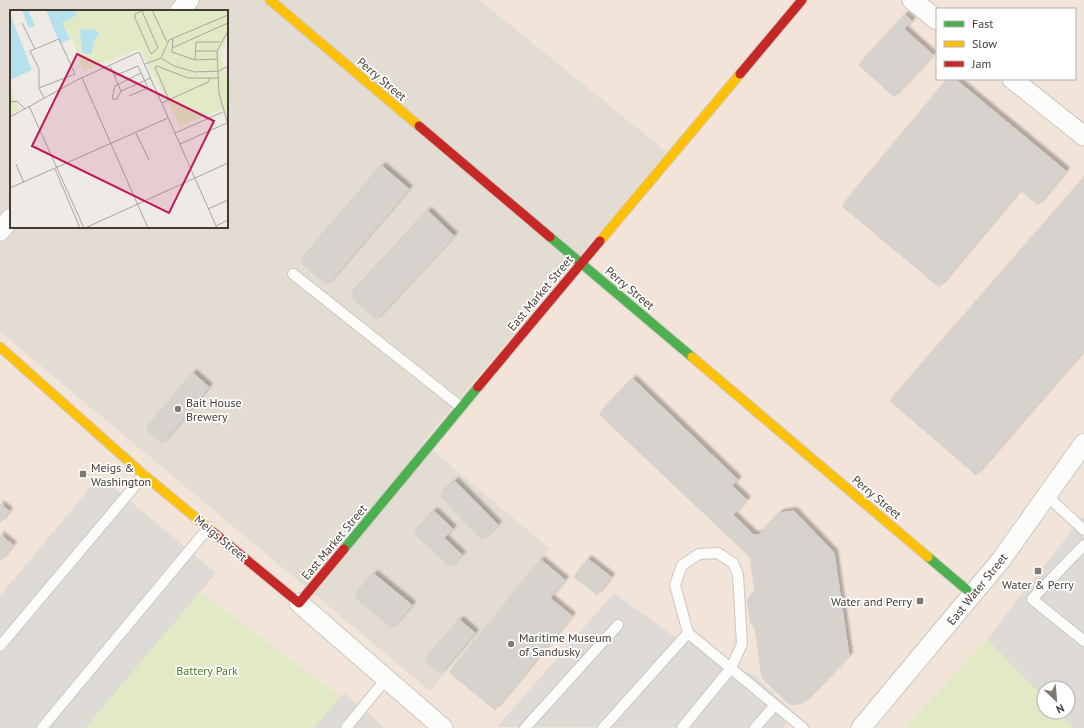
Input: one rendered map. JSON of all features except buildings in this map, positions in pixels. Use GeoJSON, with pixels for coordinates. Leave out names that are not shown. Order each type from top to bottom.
{"type":"FeatureCollection","features":[{"type":"Feature","properties":{"kind":"street"},"geometry":{"type":"LineString","coordinates":[[181,10],[189,0]]}},
{"type":"Feature","properties":{"kind":"street","name":"Perry Street"},"geometry":{"type":"LineString","coordinates":[[270,0],[973,595]]}},
{"type":"Feature","properties":{"kind":"street","name":"East Market Street"},"geometry":{"type":"LineString","coordinates":[[300,603],[461,407],[802,0]]}},
{"type":"Feature","properties":{"kind":"street"},"geometry":{"type":"LineString","coordinates":[[912,0],[936,19]]}},
{"type":"Feature","properties":{"kind":"street"},"geometry":{"type":"LineString","coordinates":[[1013,80],[1084,136]]}},
{"type":"Feature","properties":{"kind":"street"},"geometry":{"type":"LineString","coordinates":[[0,231],[10,219]]}},
{"type":"Feature","properties":{"kind":"street","name":"Meigs Street"},"geometry":{"type":"LineString","coordinates":[[0,347],[144,475],[300,603],[386,680],[444,728]]}},
{"type":"Feature","properties":{"kind":"street","name":"East Water Street"},"geometry":{"type":"LineString","coordinates":[[861,728],[1001,560],[1084,443]]}},
{"type":"Feature","properties":{"kind":"lane"},"geometry":{"type":"LineString","coordinates":[[293,274],[461,407]]}},
{"type":"Feature","properties":{"kind":"lane"},"geometry":{"type":"LineString","coordinates":[[0,646],[144,475]]}},
{"type":"Feature","properties":{"kind":"lane"},"geometry":{"type":"LineString","coordinates":[[1047,496],[1084,530]]}},
{"type":"Feature","properties":{"kind":"lane"},"geometry":{"type":"LineString","coordinates":[[42,728],[208,527]]}},
{"type":"Feature","properties":{"kind":"lane"},"geometry":{"type":"LineString","coordinates":[[1084,544],[1032,599],[1084,641]]}},
{"type":"Feature","properties":{"kind":"lane"},"geometry":{"type":"LineString","coordinates":[[682,728],[731,668],[742,644],[738,575],[733,563],[718,553],[699,554],[682,565],[675,585],[688,633],[731,668],[803,728]]}},
{"type":"Feature","properties":{"kind":"lane"},"geometry":{"type":"LineString","coordinates":[[525,728],[618,625]]}},
{"type":"Feature","properties":{"kind":"lane"},"geometry":{"type":"LineString","coordinates":[[603,728],[688,633]]}},
{"type":"Feature","properties":{"kind":"lane"},"geometry":{"type":"LineString","coordinates":[[351,726],[386,680]]}},
{"type":"Feature","properties":{"kind":"lane"},"geometry":{"type":"LineString","coordinates":[[756,728],[775,705]]}},
{"type":"Feature","properties":{"kind":"shaded area"},"geometry":{"type":"Polygon","coordinates":[[[0,0],[480,0],[667,152],[424,442],[550,549],[430,691],[0,332],[0,0]]]}},
{"type":"Feature","properties":{"kind":"shaded area"},"geometry":{"type":"Polygon","coordinates":[[[480,0],[1084,0],[1084,728],[1073,728],[1065,720],[1076,720],[1076,680],[1036,680],[1036,690],[987,639],[905,728],[0,728],[0,332],[430,691],[550,549],[423,442],[667,152],[480,0]]]}},
{"type":"Feature","properties":{"kind":"shaded area"},"geometry":{"type":"Polygon","coordinates":[[[100,476],[216,573],[85,728],[0,728],[0,596],[100,476]]]}},
{"type":"Feature","properties":{"kind":"shaded area"},"geometry":{"type":"Polygon","coordinates":[[[1084,515],[1084,728],[1073,728],[1065,720],[1076,720],[1076,680],[1036,680],[1036,690],[987,639],[1084,515]]]}},
{"type":"Feature","properties":{"kind":"shaded area"},"geometry":{"type":"Polygon","coordinates":[[[614,593],[669,633],[755,676],[795,713],[783,728],[497,727],[614,593]]]}},
{"type":"Feature","properties":{"kind":"shaded area"},"geometry":{"type":"Polygon","coordinates":[[[344,693],[385,728],[314,728],[344,693]]]}},
{"type":"Feature","properties":{"kind":"green space","name":"Battery Park"},"geometry":{"type":"Polygon","coordinates":[[[199,591],[382,728],[76,728],[199,591]]]}},
{"type":"Feature","properties":{"kind":"green space"},"geometry":{"type":"Polygon","coordinates":[[[987,639],[1036,690],[1036,720],[1065,720],[1073,728],[905,728],[987,639]]]}},
{"type":"Feature","properties":{"kind":"traffic: fast"},"geometry":{"type":"LineString","coordinates":[[550,237],[692,357]]}},
{"type":"Feature","properties":{"kind":"traffic: fast"},"geometry":{"type":"LineString","coordinates":[[344,549],[478,387]]}},
{"type":"Feature","properties":{"kind":"traffic: fast"},"geometry":{"type":"LineString","coordinates":[[928,557],[973,595]]}},
{"type":"Feature","properties":{"kind":"traffic: slow"},"geometry":{"type":"LineString","coordinates":[[270,0],[419,126]]}},
{"type":"Feature","properties":{"kind":"traffic: slow"},"geometry":{"type":"LineString","coordinates":[[600,241],[740,74]]}},
{"type":"Feature","properties":{"kind":"traffic: slow"},"geometry":{"type":"LineString","coordinates":[[0,347],[144,475],[213,532]]}},
{"type":"Feature","properties":{"kind":"traffic: slow"},"geometry":{"type":"LineString","coordinates":[[692,357],[928,557]]}},
{"type":"Feature","properties":{"kind":"traffic: jam"},"geometry":{"type":"LineString","coordinates":[[740,74],[802,0]]}},
{"type":"Feature","properties":{"kind":"traffic: jam"},"geometry":{"type":"LineString","coordinates":[[419,126],[550,237]]}},
{"type":"Feature","properties":{"kind":"traffic: jam"},"geometry":{"type":"LineString","coordinates":[[478,387],[600,241]]}},
{"type":"Feature","properties":{"kind":"traffic: jam"},"geometry":{"type":"LineString","coordinates":[[213,532],[299,603],[344,549]]}},
{"type":"Feature","properties":{"kind":"place","name":"Bait House Brewery"},"geometry":{"type":"Point","coordinates":[178,409]}},
{"type":"Feature","properties":{"kind":"place","name":"Meigs & Washington"},"geometry":{"type":"Point","coordinates":[83,474]}},
{"type":"Feature","properties":{"kind":"place","name":"Water & Perry"},"geometry":{"type":"Point","coordinates":[1038,571]}},
{"type":"Feature","properties":{"kind":"place","name":"Water and Perry"},"geometry":{"type":"Point","coordinates":[920,601]}},
{"type":"Feature","properties":{"kind":"place","name":"Maritime Museum of Sandusky"},"geometry":{"type":"Point","coordinates":[511,644]}}]}
